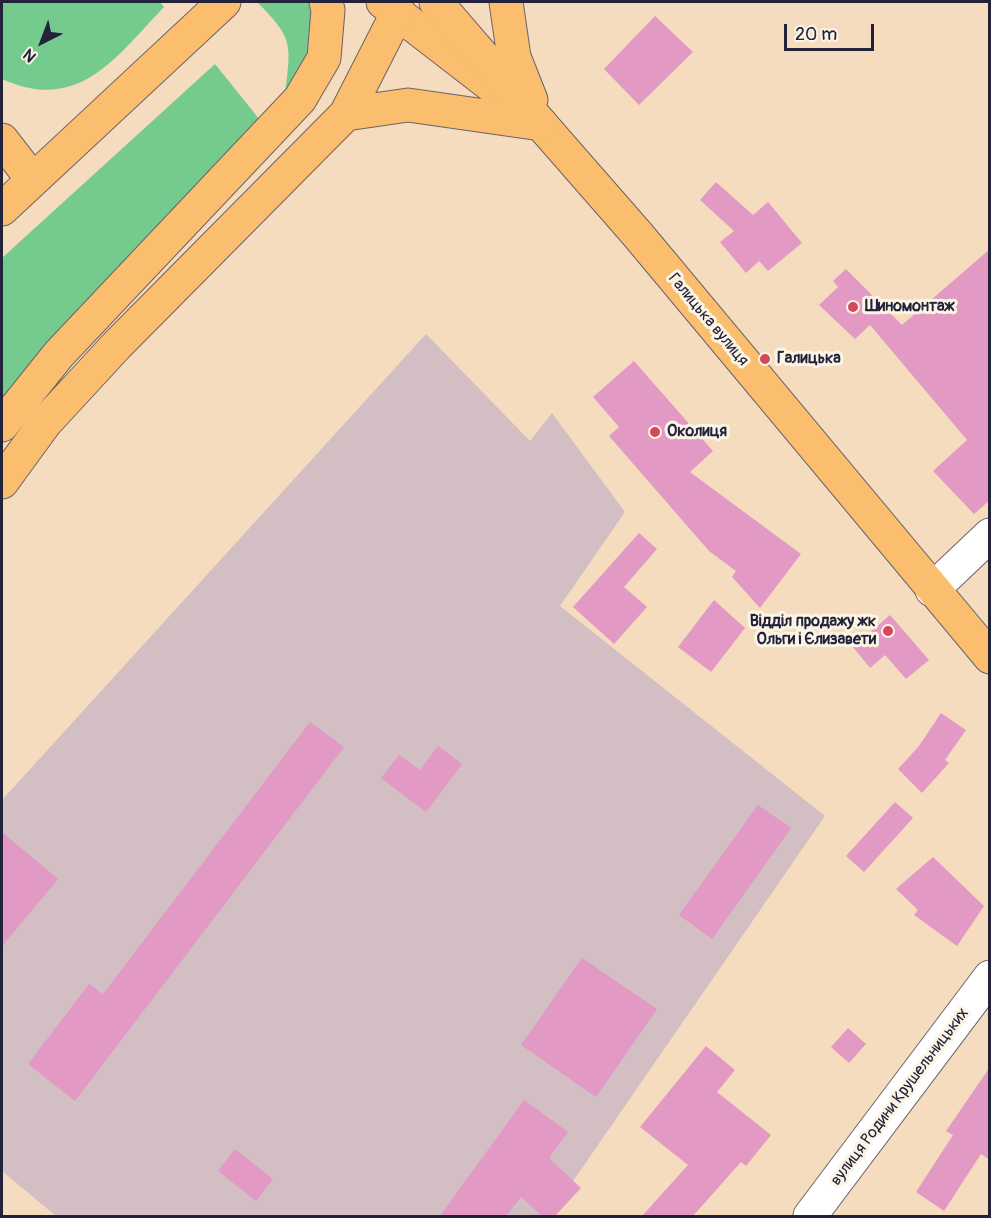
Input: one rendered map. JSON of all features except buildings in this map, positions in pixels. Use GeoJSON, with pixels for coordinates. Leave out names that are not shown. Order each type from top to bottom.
{"type":"FeatureCollection","features":[{"type":"Feature","properties":{"kind":"main road"},"geometry":{"type":"LineString","coordinates":[[2,209],[225,2]]}},
{"type":"Feature","properties":{"kind":"main road"},"geometry":{"type":"LineString","coordinates":[[2,425],[59,354],[300,99],[324,58],[328,10],[326,2]]}},
{"type":"Feature","properties":{"kind":"main road"},"geometry":{"type":"LineString","coordinates":[[436,2],[541,124]]}},
{"type":"Feature","properties":{"kind":"main road"},"geometry":{"type":"LineString","coordinates":[[506,2],[514,57],[541,124]]}},
{"type":"Feature","properties":{"kind":"main road"},"geometry":{"type":"LineString","coordinates":[[2,482],[45,423],[108,354],[346,114],[392,5]]}},
{"type":"Feature","properties":{"kind":"main road","name":"Галицька вулиця"},"geometry":{"type":"LineString","coordinates":[[392,5],[541,124],[638,235],[990,657]]}},
{"type":"Feature","properties":{"kind":"main road"},"geometry":{"type":"LineString","coordinates":[[346,114],[408,105],[541,124]]}},
{"type":"Feature","properties":{"kind":"main road"},"geometry":{"type":"LineString","coordinates":[[2,140],[33,180]]}},
{"type":"Feature","properties":{"kind":"street"},"geometry":{"type":"LineString","coordinates":[[932,590],[990,535]]}},
{"type":"Feature","properties":{"kind":"street","name":"вулиця Родини Крушельницьких"},"geometry":{"type":"LineString","coordinates":[[810,1216],[990,977]]}},
{"type":"Feature","properties":{"kind":"shaded area"},"geometry":{"type":"Polygon","coordinates":[[[426,334],[530,441],[552,413],[625,512],[560,606],[825,816],[549,1216],[56,1216],[2,1171],[2,800],[426,334]]]}},
{"type":"Feature","properties":{"kind":"green space"},"geometry":{"type":"Polygon","coordinates":[[[2,2],[160,2],[164,7],[112,61],[94,75],[74,85],[53,90],[29,88],[2,79],[2,2]]]}},
{"type":"Feature","properties":{"kind":"green space"},"geometry":{"type":"Polygon","coordinates":[[[257,2],[311,2],[311,41],[299,73],[285,95],[289,53],[287,43],[278,25],[257,2]]]}},
{"type":"Feature","properties":{"kind":"green space"},"geometry":{"type":"Polygon","coordinates":[[[215,64],[260,120],[47,343],[2,404],[2,258],[215,64]]]}},
{"type":"Feature","properties":{"kind":"place","name":"Шиномонтаж"},"geometry":{"type":"Point","coordinates":[853,307]}},
{"type":"Feature","properties":{"kind":"place","name":"Галицька"},"geometry":{"type":"Point","coordinates":[765,359]}},
{"type":"Feature","properties":{"kind":"place","name":"Околиця"},"geometry":{"type":"Point","coordinates":[655,432]}},
{"type":"Feature","properties":{"kind":"place","name":"Відділ продажу жк Ольги і Єлизавети"},"geometry":{"type":"Point","coordinates":[888,631]}}]}
